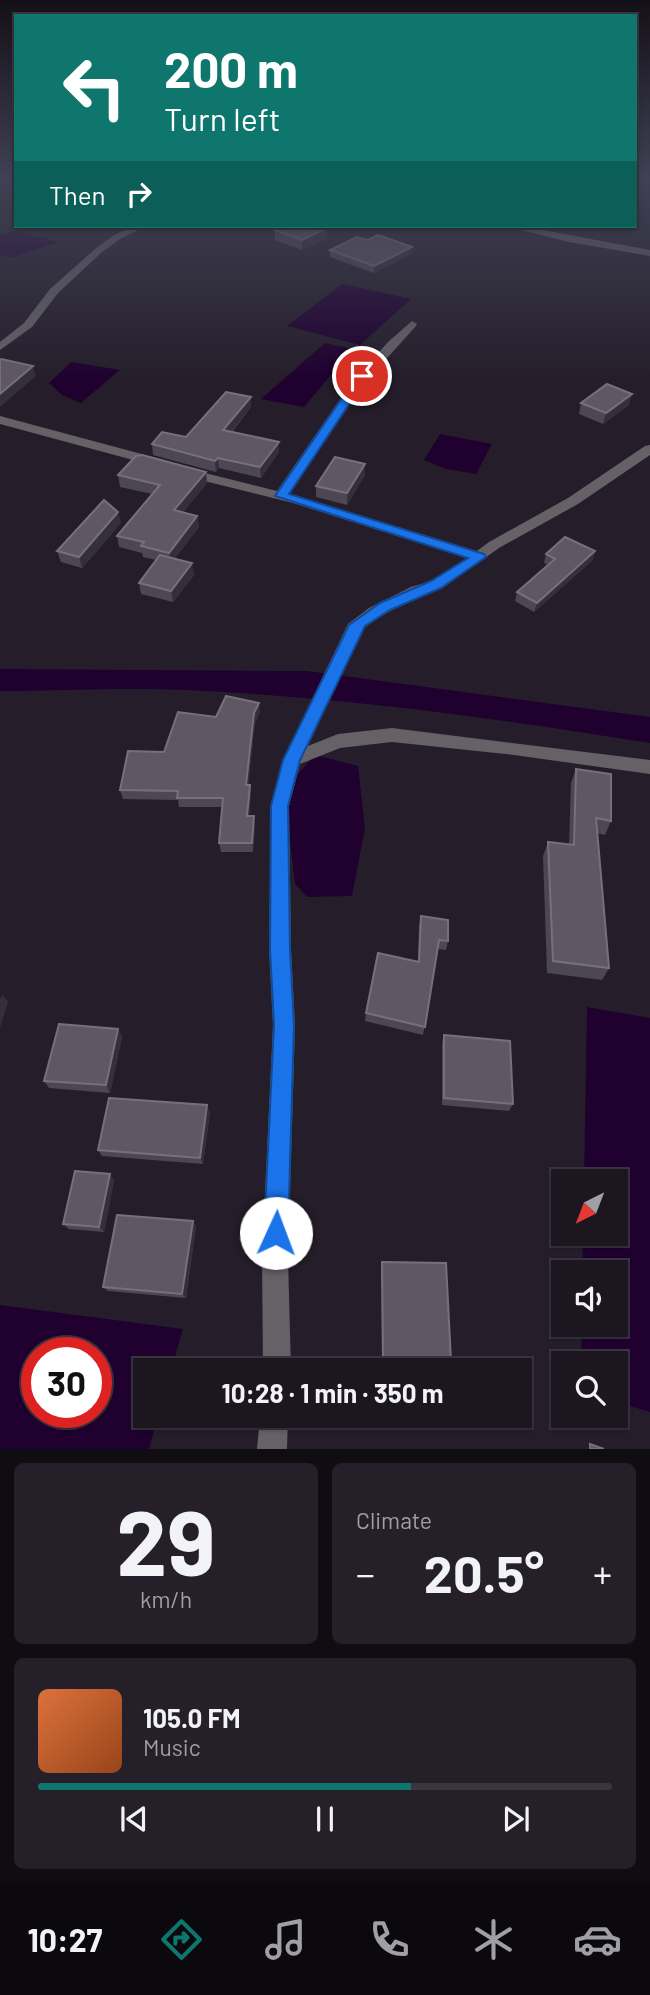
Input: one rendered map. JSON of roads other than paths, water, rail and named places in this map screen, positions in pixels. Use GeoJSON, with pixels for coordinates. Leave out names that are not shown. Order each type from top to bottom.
{"type":"FeatureCollection","features":[{"type":"Feature","properties":{"kind":"street"},"geometry":{"type":"LineString","coordinates":[[0,347],[29,325],[54,291],[107,245]]}},
{"type":"Feature","properties":{"kind":"street"},"geometry":{"type":"LineString","coordinates":[[602,245],[650,253]]}},
{"type":"Feature","properties":{"kind":"street"},"geometry":{"type":"LineString","coordinates":[[281,496],[348,393],[376,358],[412,324]]}},
{"type":"Feature","properties":{"kind":"street"},"geometry":{"type":"LineString","coordinates":[[0,420],[281,496],[479,557]]}},
{"type":"Feature","properties":{"kind":"street"},"geometry":{"type":"LineString","coordinates":[[277,1358],[275,1258],[284,1025],[280,949],[280,806],[292,760],[354,628],[365,618],[416,591],[436,585],[494,545],[573,501],[650,449]]}},
{"type":"Feature","properties":{"kind":"street"},"geometry":{"type":"LineString","coordinates":[[292,760],[338,741],[392,735],[514,748],[650,767]]}},
{"type":"Feature","properties":{"kind":"street"},"geometry":{"type":"LineString","coordinates":[[272,1449],[273,1428]]}}]}
